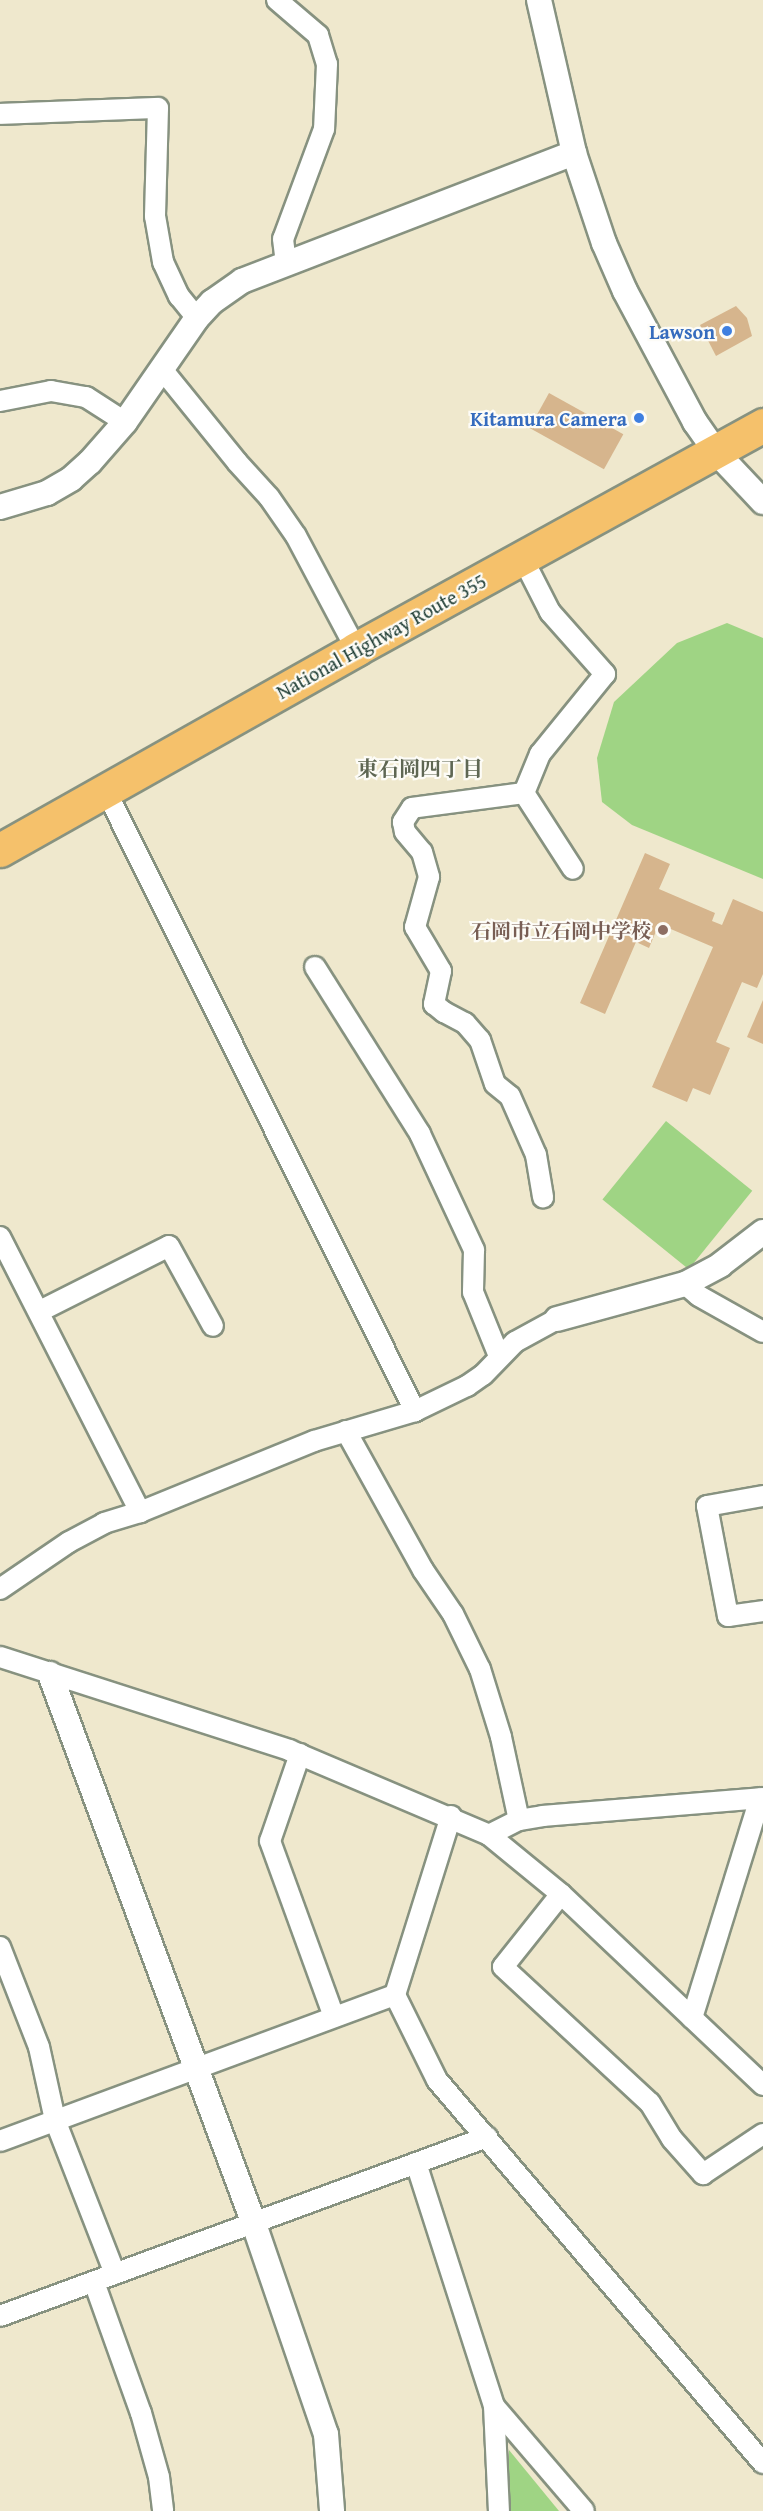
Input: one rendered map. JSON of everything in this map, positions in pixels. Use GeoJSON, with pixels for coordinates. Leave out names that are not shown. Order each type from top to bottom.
{"type":"FeatureCollection","features":[{"type":"Feature","properties":{"kind":"highway","name":"National Highway Route 355"},"geometry":{"type":"LineString","coordinates":[[0,850],[356,649],[763,424]]}},
{"type":"Feature","properties":{"kind":"street"},"geometry":{"type":"LineString","coordinates":[[277,0],[318,35],[327,64],[324,129],[283,239],[286,264]]}},
{"type":"Feature","properties":{"kind":"street"},"geometry":{"type":"LineString","coordinates":[[539,0],[574,153],[600,232],[625,291],[695,422],[715,452],[763,502]]}},
{"type":"Feature","properties":{"kind":"street"},"geometry":{"type":"LineString","coordinates":[[0,114],[158,108],[155,216],[163,262],[178,296],[197,318]]}},
{"type":"Feature","properties":{"kind":"street"},"geometry":{"type":"LineString","coordinates":[[0,507],[47,493],[71,478],[90,462],[124,422],[197,318],[212,302],[242,281],[574,153]]}},
{"type":"Feature","properties":{"kind":"street"},"geometry":{"type":"LineString","coordinates":[[161,368],[237,462],[269,497],[296,536],[356,649]]}},
{"type":"Feature","properties":{"kind":"street"},"geometry":{"type":"LineString","coordinates":[[0,401],[51,391],[86,398],[124,422]]}},
{"type":"Feature","properties":{"kind":"street"},"geometry":{"type":"LineString","coordinates":[[522,557],[550,612],[605,674],[540,754],[524,793]]}},
{"type":"Feature","properties":{"kind":"street"},"geometry":{"type":"LineString","coordinates":[[106,791],[415,1411]]}},
{"type":"Feature","properties":{"kind":"street"},"geometry":{"type":"LineString","coordinates":[[524,793],[573,869]]}},
{"type":"Feature","properties":{"kind":"street"},"geometry":{"type":"LineString","coordinates":[[524,793],[412,808],[403,822],[405,832],[422,852],[429,877],[415,927],[441,971],[434,1004],[465,1023],[480,1040],[495,1084],[510,1096],[536,1155],[543,1197]]}},
{"type":"Feature","properties":{"kind":"street"},"geometry":{"type":"LineString","coordinates":[[315,967],[420,1134],[474,1250],[473,1292],[499,1356]]}},
{"type":"Feature","properties":{"kind":"street"},"geometry":{"type":"LineString","coordinates":[[0,1589],[69,1542],[104,1523],[140,1512],[314,1441],[415,1411],[467,1386],[483,1375],[499,1356],[535,1329],[557,1319],[685,1284],[720,1265],[763,1232]]}},
{"type":"Feature","properties":{"kind":"street"},"geometry":{"type":"LineString","coordinates":[[0,1237],[40,1311],[140,1512]]}},
{"type":"Feature","properties":{"kind":"street"},"geometry":{"type":"LineString","coordinates":[[40,1311],[169,1246],[213,1326]]}},
{"type":"Feature","properties":{"kind":"street"},"geometry":{"type":"LineString","coordinates":[[685,1284],[699,1296],[763,1332]]}},
{"type":"Feature","properties":{"kind":"street"},"geometry":{"type":"LineString","coordinates":[[346,1431],[423,1570],[453,1614],[480,1669],[501,1737],[519,1820]]}},
{"type":"Feature","properties":{"kind":"street"},"geometry":{"type":"LineString","coordinates":[[763,1496],[707,1506],[728,1616],[763,1611]]}},
{"type":"Feature","properties":{"kind":"street"},"geometry":{"type":"LineString","coordinates":[[0,1657],[300,1754],[451,1816],[489,1835],[561,1894],[763,2085]]}},
{"type":"Feature","properties":{"kind":"street"},"geometry":{"type":"LineString","coordinates":[[50,1674],[254,2224],[326,2434],[332,2511]]}},
{"type":"Feature","properties":{"kind":"street"},"geometry":{"type":"LineString","coordinates":[[300,1754],[270,1841],[334,2017]]}},
{"type":"Feature","properties":{"kind":"street"},"geometry":{"type":"LineString","coordinates":[[489,1835],[519,1820],[543,1816],[761,1798],[692,2018]]}},
{"type":"Feature","properties":{"kind":"street"},"geometry":{"type":"LineString","coordinates":[[451,1816],[395,1995],[437,2080],[763,2463]]}},
{"type":"Feature","properties":{"kind":"street"},"geometry":{"type":"LineString","coordinates":[[561,1894],[503,1967],[650,2103],[672,2139],[703,2174],[763,2134]]}},
{"type":"Feature","properties":{"kind":"street"},"geometry":{"type":"LineString","coordinates":[[0,1947],[39,2047],[56,2120],[115,2274]]}},
{"type":"Feature","properties":{"kind":"street"},"geometry":{"type":"LineString","coordinates":[[0,2141],[395,1995]]}},
{"type":"Feature","properties":{"kind":"street"},"geometry":{"type":"LineString","coordinates":[[0,2316],[487,2138]]}},
{"type":"Feature","properties":{"kind":"street"},"geometry":{"type":"LineString","coordinates":[[416,2163],[494,2406],[499,2511]]}},
{"type":"Feature","properties":{"kind":"street"},"geometry":{"type":"LineString","coordinates":[[94,2282],[141,2413],[159,2477],[163,2511]]}},
{"type":"Feature","properties":{"kind":"street"},"geometry":{"type":"LineString","coordinates":[[494,2406],[584,2511]]}},
{"type":"Feature","properties":{"kind":"green space"},"geometry":{"type":"Polygon","coordinates":[[[727,623],[763,638],[763,879],[632,825],[602,802],[597,758],[614,702],[677,643],[727,623]]]}},
{"type":"Feature","properties":{"kind":"green space"},"geometry":{"type":"Polygon","coordinates":[[[666,1121],[752,1191],[689,1269],[602,1199],[666,1121]]]}},
{"type":"Feature","properties":{"kind":"green space"},"geometry":{"type":"Polygon","coordinates":[[[509,2450],[559,2511],[509,2511],[509,2450]]]}},
{"type":"Feature","properties":{"kind":"building","name":"Lawson"},"geometry":{"type":"Polygon","coordinates":[[[736,306],[747,318],[752,336],[716,356],[700,325],[736,306]]]}},
{"type":"Feature","properties":{"kind":"building"},"geometry":{"type":"Polygon","coordinates":[[[549,393],[623,434],[604,469],[530,428],[549,393]]]}},
{"type":"Feature","properties":{"kind":"building"},"geometry":{"type":"Polygon","coordinates":[[[645,853],[670,864],[659,889],[715,913],[712,921],[722,925],[733,899],[763,912],[763,974],[757,988],[742,982],[716,1042],[730,1048],[710,1095],[693,1088],[687,1102],[652,1087],[713,947],[659,924],[649,948],[636,942],[605,1014],[580,1003],[645,853]]]}},
{"type":"Feature","properties":{"kind":"building"},"geometry":{"type":"Polygon","coordinates":[[[763,1000],[763,1044],[747,1037],[763,1000]]]}},
{"type":"Feature","properties":{"kind":"place","name":"Lawson"},"geometry":{"type":"Point","coordinates":[727,331]}},
{"type":"Feature","properties":{"kind":"place","name":"Kitamura Camera"},"geometry":{"type":"Point","coordinates":[639,418]}},
{"type":"Feature","properties":{"kind":"place","name":"石岡市立石岡中学校"},"geometry":{"type":"Point","coordinates":[663,930]}},
{"type":"Feature","properties":{"kind":"district","name":"東石岡四丁目"},"geometry":{"type":"Point","coordinates":[420,769]}}]}
